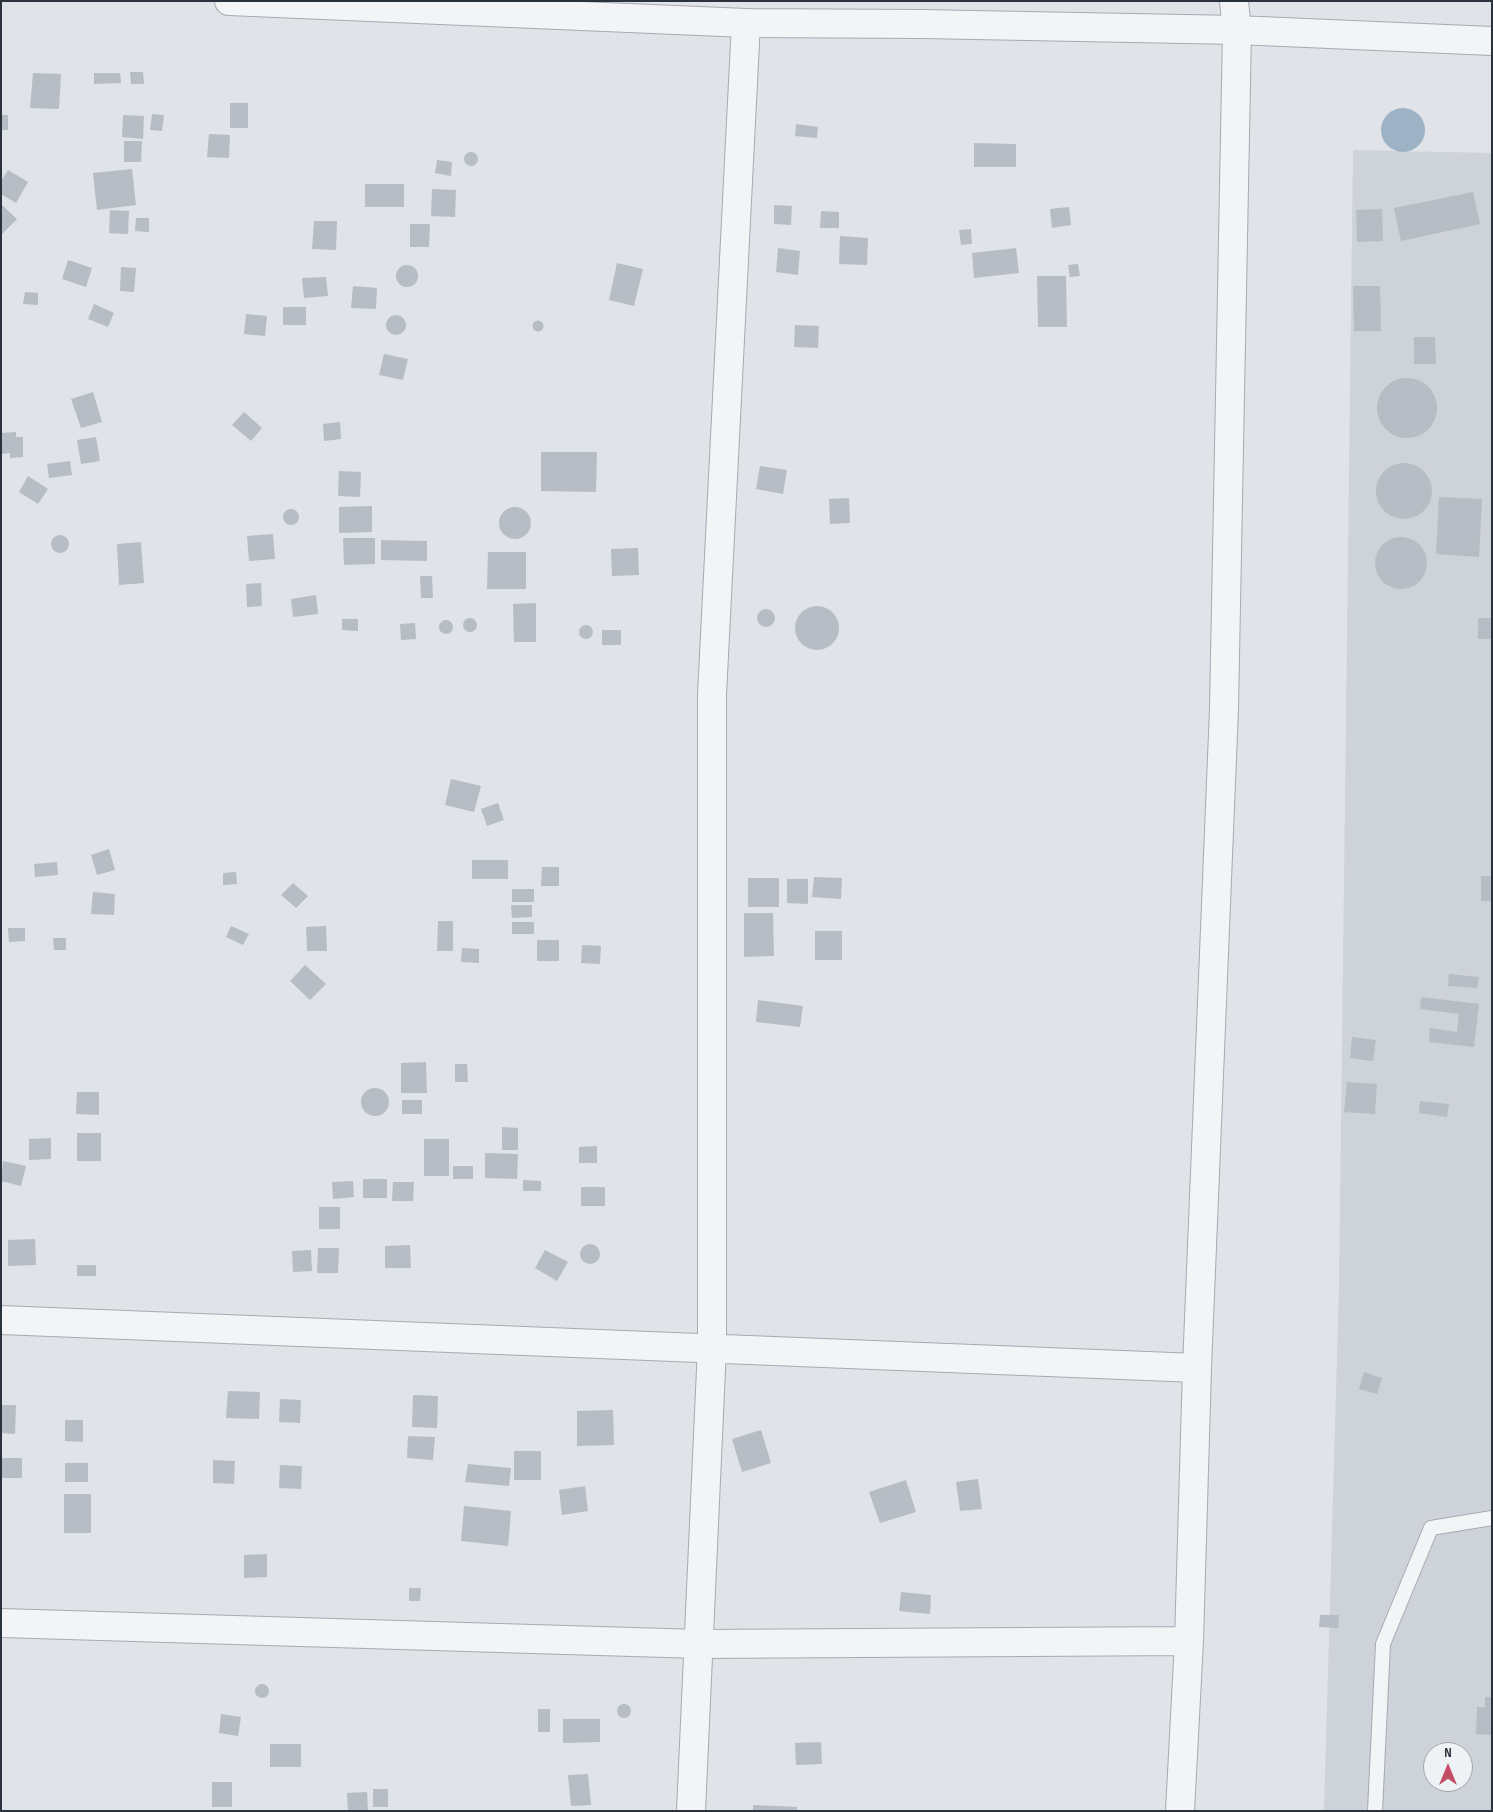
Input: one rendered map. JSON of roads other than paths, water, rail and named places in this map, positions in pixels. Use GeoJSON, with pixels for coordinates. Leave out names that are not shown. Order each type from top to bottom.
{"type":"FeatureCollection","features":[{"type":"Feature","properties":{"kind":"street"},"geometry":{"type":"LineString","coordinates":[[229,1],[746,23],[1237,30],[1492,41]]}},
{"type":"Feature","properties":{"kind":"street"},"geometry":{"type":"LineString","coordinates":[[1180,1811],[1189,1642],[1196,1368],[1224,709],[1237,30],[1234,1]]}},
{"type":"Feature","properties":{"kind":"street"},"geometry":{"type":"LineString","coordinates":[[692,1811],[712,1347],[712,694],[746,23]]}},
{"type":"Feature","properties":{"kind":"street"},"geometry":{"type":"LineString","coordinates":[[1,1320],[712,1347],[1196,1368]]}},
{"type":"Feature","properties":{"kind":"street"},"geometry":{"type":"LineString","coordinates":[[1,1623],[699,1644],[1189,1642]]}},
{"type":"Feature","properties":{"kind":"lane"},"geometry":{"type":"LineString","coordinates":[[1375,1811],[1383,1644],[1431,1528],[1492,1518]]}},
{"type":"Feature","properties":{"kind":"water"},"geometry":{"type":"Polygon","coordinates":[[[1407,108],[1419,114],[1424,121],[1424,139],[1419,146],[1412,151],[1399,152],[1387,146],[1382,139],[1381,126],[1387,114],[1394,109],[1407,108]]]}}]}
